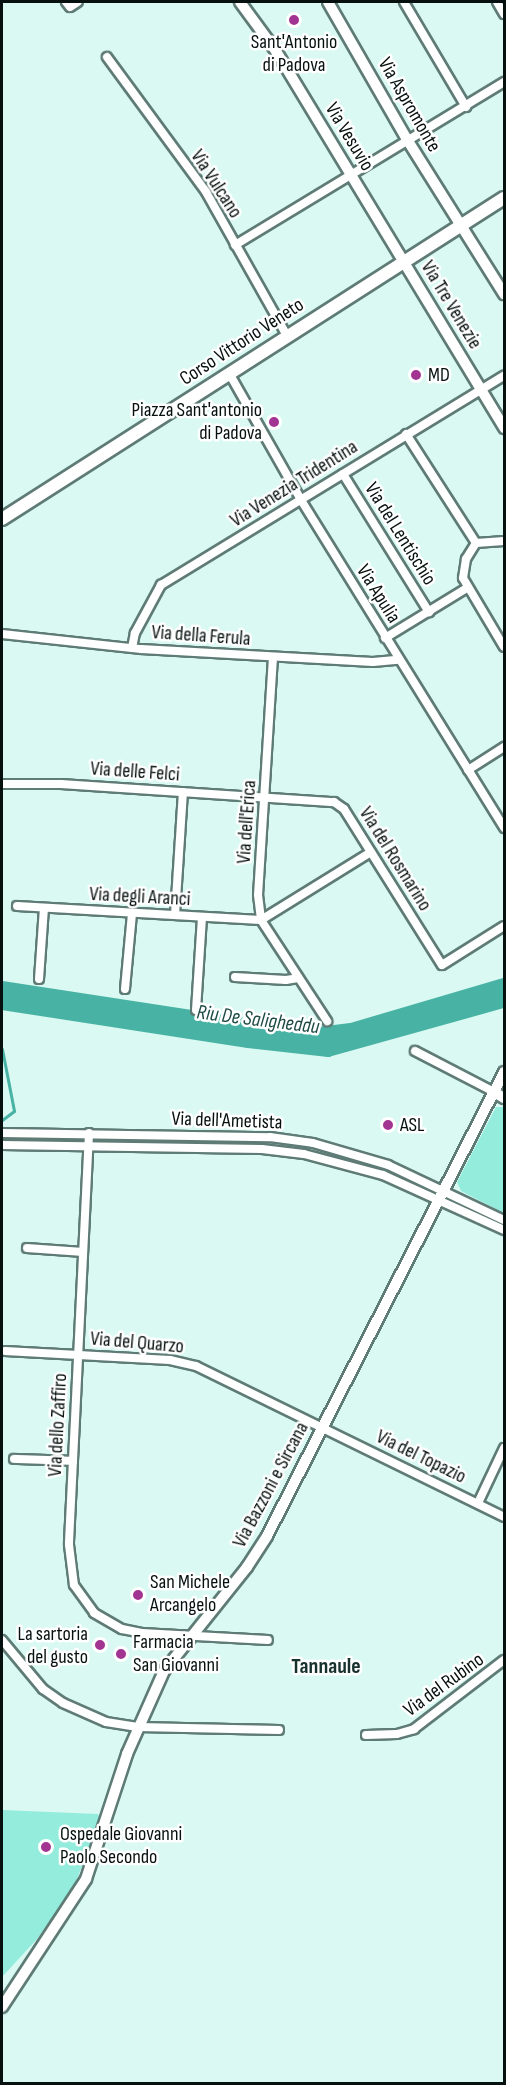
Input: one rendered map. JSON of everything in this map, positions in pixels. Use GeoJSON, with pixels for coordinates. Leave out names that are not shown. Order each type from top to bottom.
{"type":"FeatureCollection","features":[{"type":"Feature","properties":{"kind":"main road","name":"Corso Vittorio Veneto"},"geometry":{"type":"LineString","coordinates":[[2,516],[504,198]]}},
{"type":"Feature","properties":{"kind":"street","name":"Via Vesuvio"},"geometry":{"type":"LineString","coordinates":[[240,2],[276,51],[404,262]]}},
{"type":"Feature","properties":{"kind":"street","name":"Via Aspromonte"},"geometry":{"type":"LineString","coordinates":[[328,2],[408,141],[504,294]]}},
{"type":"Feature","properties":{"kind":"street"},"geometry":{"type":"LineString","coordinates":[[404,2],[466,107]]}},
{"type":"Feature","properties":{"kind":"street"},"geometry":{"type":"LineString","coordinates":[[497,2],[504,14]]}},
{"type":"Feature","properties":{"kind":"street","name":"Via Vulcano"},"geometry":{"type":"LineString","coordinates":[[106,57],[206,192],[287,336]]}},
{"type":"Feature","properties":{"kind":"street"},"geometry":{"type":"LineString","coordinates":[[235,245],[504,82]]}},
{"type":"Feature","properties":{"kind":"street","name":"Via Tre Venezie"},"geometry":{"type":"LineString","coordinates":[[404,262],[504,428]]}},
{"type":"Feature","properties":{"kind":"street","name":"Via Apulia"},"geometry":{"type":"LineString","coordinates":[[229,373],[301,500],[504,828]]}},
{"type":"Feature","properties":{"kind":"street","name":"Via Venezia Tridentina"},"geometry":{"type":"LineString","coordinates":[[132,648],[135,633],[161,585],[504,376]]}},
{"type":"Feature","properties":{"kind":"street"},"geometry":{"type":"LineString","coordinates":[[406,434],[476,543]]}},
{"type":"Feature","properties":{"kind":"street","name":"Via del Lentischio"},"geometry":{"type":"LineString","coordinates":[[343,474],[429,612]]}},
{"type":"Feature","properties":{"kind":"street"},"geometry":{"type":"LineString","coordinates":[[476,543],[504,541]]}},
{"type":"Feature","properties":{"kind":"street"},"geometry":{"type":"LineString","coordinates":[[476,543],[463,569],[467,588],[504,647]]}},
{"type":"Feature","properties":{"kind":"street"},"geometry":{"type":"LineString","coordinates":[[385,638],[467,588]]}},
{"type":"Feature","properties":{"kind":"street","name":"Via della Ferula"},"geometry":{"type":"LineString","coordinates":[[2,634],[132,648],[273,657],[398,660]]}},
{"type":"Feature","properties":{"kind":"street","name":"Via dell'Erica"},"geometry":{"type":"LineString","coordinates":[[273,657],[258,895],[261,920],[327,1021]]}},
{"type":"Feature","properties":{"kind":"street"},"geometry":{"type":"LineString","coordinates":[[468,770],[504,747]]}},
{"type":"Feature","properties":{"kind":"street","name":"Via delle Felci"},"geometry":{"type":"LineString","coordinates":[[2,784],[266,795]]}},
{"type":"Feature","properties":{"kind":"street"},"geometry":{"type":"LineString","coordinates":[[175,915],[183,792]]}},
{"type":"Feature","properties":{"kind":"street","name":"Via del Rosmarino"},"geometry":{"type":"LineString","coordinates":[[266,795],[334,802],[344,809],[442,965],[504,926]]}},
{"type":"Feature","properties":{"kind":"street"},"geometry":{"type":"LineString","coordinates":[[261,920],[371,852]]}},
{"type":"Feature","properties":{"kind":"street","name":"Via degli Aranci"},"geometry":{"type":"LineString","coordinates":[[17,906],[261,920]]}},
{"type":"Feature","properties":{"kind":"street"},"geometry":{"type":"LineString","coordinates":[[39,978],[44,908]]}},
{"type":"Feature","properties":{"kind":"street"},"geometry":{"type":"LineString","coordinates":[[125,989],[132,913]]}},
{"type":"Feature","properties":{"kind":"street"},"geometry":{"type":"LineString","coordinates":[[196,1010],[202,917]]}},
{"type":"Feature","properties":{"kind":"street"},"geometry":{"type":"LineString","coordinates":[[235,977],[286,981],[298,978]]}},
{"type":"Feature","properties":{"kind":"street"},"geometry":{"type":"LineString","coordinates":[[415,1051],[504,1098]]}},
{"type":"Feature","properties":{"kind":"street","name":"Via Bazzoni e Sircana"},"geometry":{"type":"LineString","coordinates":[[2,2007],[62,1920],[95,1858],[138,1726],[164,1671],[189,1636],[247,1567],[324,1426],[440,1193],[504,1072]]}},
{"type":"Feature","properties":{"kind":"street","name":"Via dell'Ametista"},"geometry":{"type":"LineString","coordinates":[[2,1133],[270,1137],[313,1143],[387,1165],[440,1193]]}},
{"type":"Feature","properties":{"kind":"street","name":"Via dello Zaffiro"},"geometry":{"type":"LineString","coordinates":[[89,1133],[70,1568],[84,1602],[107,1622],[122,1629],[189,1636],[268,1640]]}},
{"type":"Feature","properties":{"kind":"street","name":"Via dell'Ametista"},"geometry":{"type":"LineString","coordinates":[[2,1145],[262,1149],[304,1154],[440,1193]]}},
{"type":"Feature","properties":{"kind":"street"},"geometry":{"type":"LineString","coordinates":[[440,1193],[504,1220]]}},
{"type":"Feature","properties":{"kind":"street"},"geometry":{"type":"LineString","coordinates":[[440,1193],[504,1230]]}},
{"type":"Feature","properties":{"kind":"street"},"geometry":{"type":"LineString","coordinates":[[27,1248],[83,1252]]}},
{"type":"Feature","properties":{"kind":"street","name":"Via del Quarzo"},"geometry":{"type":"LineString","coordinates":[[5,1351],[170,1360],[196,1366],[324,1426]]}},
{"type":"Feature","properties":{"kind":"street","name":"Via del Topazio"},"geometry":{"type":"LineString","coordinates":[[324,1426],[421,1481],[478,1503],[504,1517]]}},
{"type":"Feature","properties":{"kind":"street"},"geometry":{"type":"LineString","coordinates":[[478,1503],[504,1448]]}},
{"type":"Feature","properties":{"kind":"street"},"geometry":{"type":"LineString","coordinates":[[14,1459],[73,1461]]}},
{"type":"Feature","properties":{"kind":"street"},"geometry":{"type":"LineString","coordinates":[[2,1640],[30,1677],[63,1703],[106,1722],[138,1726],[279,1730]]}},
{"type":"Feature","properties":{"kind":"street","name":"Via del Rubino"},"geometry":{"type":"LineString","coordinates":[[366,1735],[397,1734],[414,1729],[504,1660]]}},
{"type":"Feature","properties":{"kind":"green space"},"geometry":{"type":"Polygon","coordinates":[[[496,1107],[504,1107],[504,1213],[461,1191],[457,1182],[496,1107]]]}},
{"type":"Feature","properties":{"kind":"green space","name":"Ospedale Giovanni Paolo Secondo"},"geometry":{"type":"Polygon","coordinates":[[[2,1810],[98,1814],[100,1818],[74,1887],[37,1939],[2,1977],[2,1810]]]}},
{"type":"Feature","properties":{"kind":"waterway","name":"Riu De Saligheddu"},"geometry":{"type":"LineString","coordinates":[[2,986],[310,1033],[351,1028],[504,983]]}},
{"type":"Feature","properties":{"kind":"waterway","name":"Riu De Saligheddu"},"geometry":{"type":"LineString","coordinates":[[2,994],[316,1041],[353,1035],[504,992]]}},
{"type":"Feature","properties":{"kind":"waterway","name":"Riu De Saligheddu"},"geometry":{"type":"LineString","coordinates":[[6,999],[11,995]]}},
{"type":"Feature","properties":{"kind":"waterway","name":"Riu De Saligheddu"},"geometry":{"type":"LineString","coordinates":[[2,1005],[248,1043],[328,1052],[504,1003]]}},
{"type":"Feature","properties":{"kind":"waterway"},"geometry":{"type":"LineString","coordinates":[[2,1049],[14,1111],[2,1120]]}},
{"type":"Feature","properties":{"kind":"place","name":"Sant'Antonio di Padova"},"geometry":{"type":"Point","coordinates":[294,20]}},
{"type":"Feature","properties":{"kind":"place","name":"MD"},"geometry":{"type":"Point","coordinates":[416,375]}},
{"type":"Feature","properties":{"kind":"place","name":"Piazza Sant'antonio di Padova"},"geometry":{"type":"Point","coordinates":[274,422]}},
{"type":"Feature","properties":{"kind":"place","name":"ASL"},"geometry":{"type":"Point","coordinates":[388,1125]}},
{"type":"Feature","properties":{"kind":"place","name":"San Michele Arcangelo"},"geometry":{"type":"Point","coordinates":[138,1595]}},
{"type":"Feature","properties":{"kind":"place","name":"La sartoria del gusto"},"geometry":{"type":"Point","coordinates":[100,1645]}},
{"type":"Feature","properties":{"kind":"place","name":"Farmacia San Giovanni"},"geometry":{"type":"Point","coordinates":[121,1654]}},
{"type":"Feature","properties":{"kind":"place","name":"Ospedale Giovanni Paolo Secondo"},"geometry":{"type":"Point","coordinates":[46,1847]}},
{"type":"Feature","properties":{"kind":"district","name":"Tannaule"},"geometry":{"type":"Point","coordinates":[326,1667]}}]}
